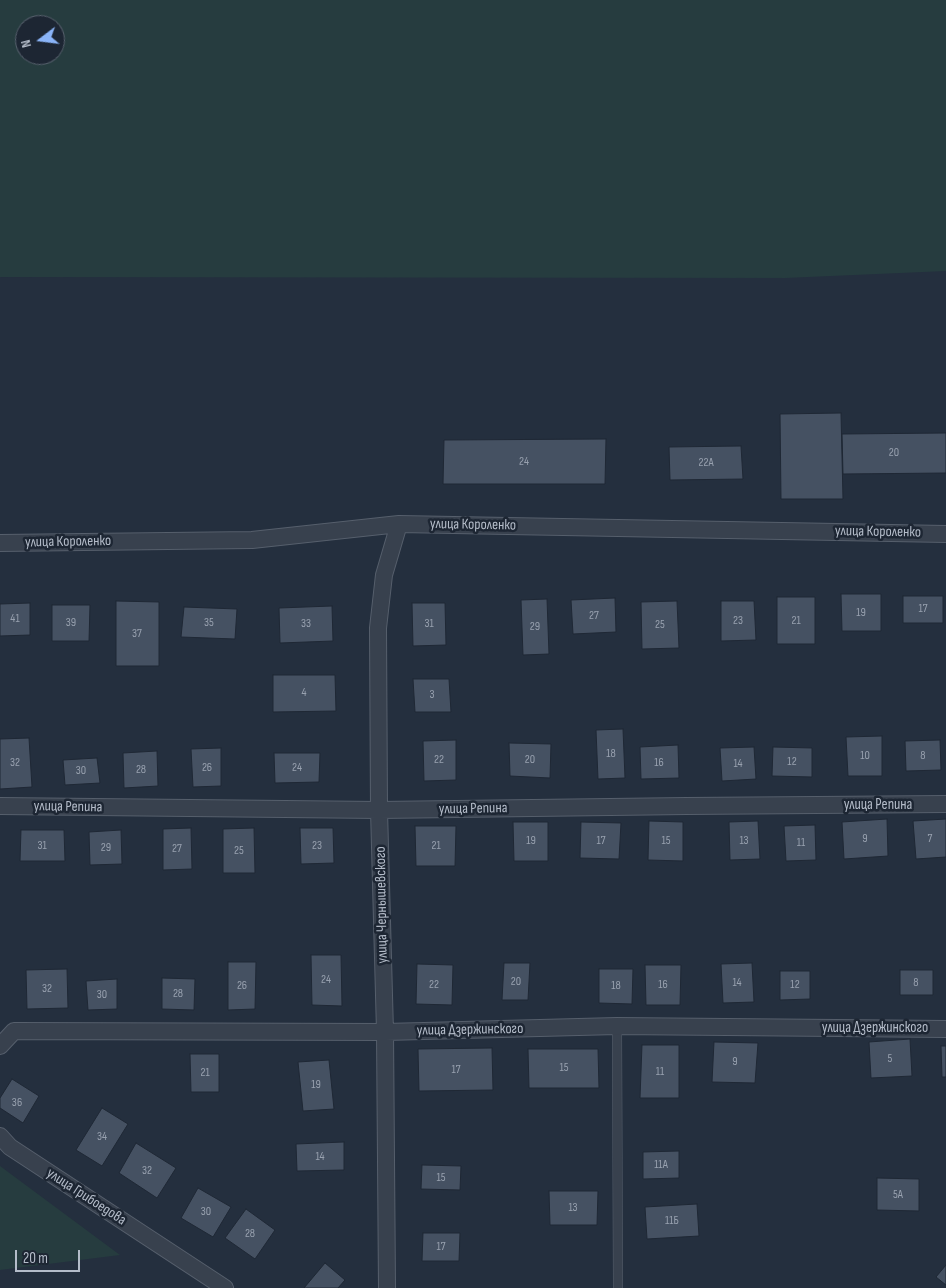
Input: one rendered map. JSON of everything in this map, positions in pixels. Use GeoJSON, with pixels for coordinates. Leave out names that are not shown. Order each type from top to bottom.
{"type":"FeatureCollection","features":[{"type":"Feature","properties":{"kind":"street","name":"улица Короленко"},"geometry":{"type":"LineString","coordinates":[[0,542],[252,540],[399,524],[946,534]]}},
{"type":"Feature","properties":{"kind":"street","name":"улица Чернышевского"},"geometry":{"type":"LineString","coordinates":[[387,1288],[378,628],[384,575],[399,524]]}},
{"type":"Feature","properties":{"kind":"street","name":"улица Репина"},"geometry":{"type":"LineString","coordinates":[[0,806],[379,810],[946,804]]}},
{"type":"Feature","properties":{"kind":"street","name":"улица Дзержинского"},"geometry":{"type":"LineString","coordinates":[[0,1046],[14,1031],[385,1032],[617,1026],[946,1029]]}},
{"type":"Feature","properties":{"kind":"street","name":"улица Грибоедова"},"geometry":{"type":"LineString","coordinates":[[0,1136],[10,1147],[225,1288]]}},
{"type":"Feature","properties":{"kind":"lane"},"geometry":{"type":"LineString","coordinates":[[617,1026],[618,1288]]}},
{"type":"Feature","properties":{"kind":"green space"},"geometry":{"type":"Polygon","coordinates":[[[0,0],[946,0],[946,271],[785,278],[0,277],[0,0]]]}},
{"type":"Feature","properties":{"kind":"green space"},"geometry":{"type":"Polygon","coordinates":[[[0,1166],[120,1255],[0,1270],[0,1166]]]}},
{"type":"Feature","properties":{"kind":"building"},"geometry":{"type":"Polygon","coordinates":[[[841,413],[843,499],[781,499],[780,414],[841,413]]]}},
{"type":"Feature","properties":{"kind":"building"},"geometry":{"type":"Polygon","coordinates":[[[946,433],[946,473],[843,474],[842,434],[946,433]]]}},
{"type":"Feature","properties":{"kind":"building"},"geometry":{"type":"Polygon","coordinates":[[[606,439],[605,484],[443,484],[444,440],[606,439]]]}},
{"type":"Feature","properties":{"kind":"building"},"geometry":{"type":"Polygon","coordinates":[[[741,446],[743,479],[670,480],[669,447],[741,446]]]}},
{"type":"Feature","properties":{"kind":"building"},"geometry":{"type":"Polygon","coordinates":[[[841,594],[881,594],[881,631],[842,631],[841,594]]]}},
{"type":"Feature","properties":{"kind":"building"},"geometry":{"type":"Polygon","coordinates":[[[903,596],[943,596],[943,623],[903,623],[903,596]]]}},
{"type":"Feature","properties":{"kind":"building"},"geometry":{"type":"Polygon","coordinates":[[[777,597],[815,597],[815,644],[777,644],[777,597]]]}},
{"type":"Feature","properties":{"kind":"building"},"geometry":{"type":"Polygon","coordinates":[[[615,598],[616,632],[573,634],[571,600],[615,598]]]}},
{"type":"Feature","properties":{"kind":"building"},"geometry":{"type":"Polygon","coordinates":[[[547,599],[549,654],[523,655],[521,600],[547,599]]]}},
{"type":"Feature","properties":{"kind":"building"},"geometry":{"type":"Polygon","coordinates":[[[116,601],[159,602],[159,666],[116,666],[116,601]]]}},
{"type":"Feature","properties":{"kind":"building"},"geometry":{"type":"Polygon","coordinates":[[[677,601],[679,648],[642,649],[641,602],[677,601]]]}},
{"type":"Feature","properties":{"kind":"building"},"geometry":{"type":"Polygon","coordinates":[[[721,601],[754,601],[756,640],[721,641],[721,601]]]}},
{"type":"Feature","properties":{"kind":"building"},"geometry":{"type":"Polygon","coordinates":[[[30,603],[30,635],[0,636],[0,604],[30,603]]]}},
{"type":"Feature","properties":{"kind":"building"},"geometry":{"type":"Polygon","coordinates":[[[412,603],[445,603],[446,645],[413,646],[412,603]]]}},
{"type":"Feature","properties":{"kind":"building"},"geometry":{"type":"Polygon","coordinates":[[[52,605],[90,605],[89,641],[52,641],[52,605]]]}},
{"type":"Feature","properties":{"kind":"building"},"geometry":{"type":"Polygon","coordinates":[[[332,606],[333,641],[280,643],[279,608],[332,606]]]}},
{"type":"Feature","properties":{"kind":"building"},"geometry":{"type":"Polygon","coordinates":[[[184,607],[237,609],[235,639],[181,637],[184,607]]]}},
{"type":"Feature","properties":{"kind":"building"},"geometry":{"type":"Polygon","coordinates":[[[273,675],[335,675],[336,711],[273,712],[273,675]]]}},
{"type":"Feature","properties":{"kind":"building"},"geometry":{"type":"Polygon","coordinates":[[[413,679],[449,679],[451,712],[415,712],[413,679]]]}},
{"type":"Feature","properties":{"kind":"building"},"geometry":{"type":"Polygon","coordinates":[[[623,729],[625,778],[598,779],[596,730],[623,729]]]}},
{"type":"Feature","properties":{"kind":"building"},"geometry":{"type":"Polygon","coordinates":[[[882,736],[882,776],[848,776],[846,737],[882,736]]]}},
{"type":"Feature","properties":{"kind":"building"},"geometry":{"type":"Polygon","coordinates":[[[29,738],[32,787],[0,789],[0,739],[29,738]]]}},
{"type":"Feature","properties":{"kind":"building"},"geometry":{"type":"Polygon","coordinates":[[[456,740],[456,780],[424,781],[423,741],[456,740]]]}},
{"type":"Feature","properties":{"kind":"building"},"geometry":{"type":"Polygon","coordinates":[[[940,740],[941,770],[906,771],[905,741],[940,740]]]}},
{"type":"Feature","properties":{"kind":"building"},"geometry":{"type":"Polygon","coordinates":[[[509,743],[551,744],[550,778],[510,776],[509,743]]]}},
{"type":"Feature","properties":{"kind":"building"},"geometry":{"type":"Polygon","coordinates":[[[678,745],[679,778],[641,779],[640,747],[678,745]]]}},
{"type":"Feature","properties":{"kind":"building"},"geometry":{"type":"Polygon","coordinates":[[[754,747],[756,779],[722,781],[720,748],[754,747]]]}},
{"type":"Feature","properties":{"kind":"building"},"geometry":{"type":"Polygon","coordinates":[[[773,747],[812,748],[812,777],[772,776],[773,747]]]}},
{"type":"Feature","properties":{"kind":"building"},"geometry":{"type":"Polygon","coordinates":[[[221,748],[221,786],[193,787],[191,749],[221,748]]]}},
{"type":"Feature","properties":{"kind":"building"},"geometry":{"type":"Polygon","coordinates":[[[157,751],[158,786],[124,788],[123,753],[157,751]]]}},
{"type":"Feature","properties":{"kind":"building"},"geometry":{"type":"Polygon","coordinates":[[[274,753],[320,753],[319,782],[275,783],[274,753]]]}},
{"type":"Feature","properties":{"kind":"building"},"geometry":{"type":"Polygon","coordinates":[[[97,758],[100,783],[65,785],[63,760],[97,758]]]}},
{"type":"Feature","properties":{"kind":"building"},"geometry":{"type":"Polygon","coordinates":[[[887,819],[888,856],[844,859],[842,822],[887,819]]]}},
{"type":"Feature","properties":{"kind":"building"},"geometry":{"type":"Polygon","coordinates":[[[946,819],[946,857],[916,859],[913,821],[946,819]]]}},
{"type":"Feature","properties":{"kind":"building"},"geometry":{"type":"Polygon","coordinates":[[[649,821],[683,822],[683,861],[648,860],[649,821]]]}},
{"type":"Feature","properties":{"kind":"building"},"geometry":{"type":"Polygon","coordinates":[[[758,821],[760,859],[730,860],[729,822],[758,821]]]}},
{"type":"Feature","properties":{"kind":"building"},"geometry":{"type":"Polygon","coordinates":[[[513,822],[548,822],[548,861],[514,861],[513,822]]]}},
{"type":"Feature","properties":{"kind":"building"},"geometry":{"type":"Polygon","coordinates":[[[581,822],[621,823],[619,859],[580,858],[581,822]]]}},
{"type":"Feature","properties":{"kind":"building"},"geometry":{"type":"Polygon","coordinates":[[[815,825],[816,860],[786,861],[784,826],[815,825]]]}},
{"type":"Feature","properties":{"kind":"building"},"geometry":{"type":"Polygon","coordinates":[[[415,826],[456,826],[455,866],[416,866],[415,826]]]}},
{"type":"Feature","properties":{"kind":"building"},"geometry":{"type":"Polygon","coordinates":[[[191,828],[192,869],[163,870],[163,829],[191,828]]]}},
{"type":"Feature","properties":{"kind":"building"},"geometry":{"type":"Polygon","coordinates":[[[254,828],[255,873],[223,873],[223,829],[254,828]]]}},
{"type":"Feature","properties":{"kind":"building"},"geometry":{"type":"Polygon","coordinates":[[[300,828],[333,828],[334,863],[301,864],[300,828]]]}},
{"type":"Feature","properties":{"kind":"building"},"geometry":{"type":"Polygon","coordinates":[[[21,830],[64,830],[65,861],[20,861],[21,830]]]}},
{"type":"Feature","properties":{"kind":"building"},"geometry":{"type":"Polygon","coordinates":[[[121,830],[122,864],[90,865],[89,832],[121,830]]]}},
{"type":"Feature","properties":{"kind":"building"},"geometry":{"type":"Polygon","coordinates":[[[311,955],[341,955],[342,1006],[312,1005],[311,955]]]}},
{"type":"Feature","properties":{"kind":"building"},"geometry":{"type":"Polygon","coordinates":[[[228,962],[256,962],[255,1009],[228,1010],[228,962]]]}},
{"type":"Feature","properties":{"kind":"building"},"geometry":{"type":"Polygon","coordinates":[[[504,963],[530,963],[528,1000],[502,1000],[504,963]]]}},
{"type":"Feature","properties":{"kind":"building"},"geometry":{"type":"Polygon","coordinates":[[[752,963],[754,1002],[723,1003],[721,964],[752,963]]]}},
{"type":"Feature","properties":{"kind":"building"},"geometry":{"type":"Polygon","coordinates":[[[417,964],[453,965],[452,1005],[416,1004],[417,964]]]}},
{"type":"Feature","properties":{"kind":"building"},"geometry":{"type":"Polygon","coordinates":[[[645,965],[681,965],[680,1005],[646,1005],[645,965]]]}},
{"type":"Feature","properties":{"kind":"building"},"geometry":{"type":"Polygon","coordinates":[[[67,969],[68,1008],[27,1009],[26,970],[67,969]]]}},
{"type":"Feature","properties":{"kind":"building"},"geometry":{"type":"Polygon","coordinates":[[[599,969],[633,969],[632,1004],[599,1003],[599,969]]]}},
{"type":"Feature","properties":{"kind":"building"},"geometry":{"type":"Polygon","coordinates":[[[900,970],[933,970],[933,995],[900,995],[900,970]]]}},
{"type":"Feature","properties":{"kind":"building"},"geometry":{"type":"Polygon","coordinates":[[[780,971],[810,971],[810,999],[780,1000],[780,971]]]}},
{"type":"Feature","properties":{"kind":"building"},"geometry":{"type":"Polygon","coordinates":[[[162,978],[195,979],[194,1010],[162,1009],[162,978]]]}},
{"type":"Feature","properties":{"kind":"building"},"geometry":{"type":"Polygon","coordinates":[[[117,979],[117,1009],[88,1010],[86,981],[117,979]]]}},
{"type":"Feature","properties":{"kind":"building"},"geometry":{"type":"Polygon","coordinates":[[[910,1039],[912,1076],[871,1078],[869,1042],[910,1039]]]}},
{"type":"Feature","properties":{"kind":"building"},"geometry":{"type":"Polygon","coordinates":[[[714,1042],[758,1043],[755,1083],[712,1082],[714,1042]]]}},
{"type":"Feature","properties":{"kind":"building"},"geometry":{"type":"Polygon","coordinates":[[[642,1045],[679,1045],[679,1098],[640,1098],[642,1045]]]}},
{"type":"Feature","properties":{"kind":"building"},"geometry":{"type":"Polygon","coordinates":[[[941,1046],[946,1046],[946,1077],[942,1077],[941,1046]]]}},
{"type":"Feature","properties":{"kind":"building"},"geometry":{"type":"Polygon","coordinates":[[[492,1048],[493,1090],[419,1091],[418,1049],[492,1048]]]}},
{"type":"Feature","properties":{"kind":"building"},"geometry":{"type":"Polygon","coordinates":[[[528,1049],[598,1049],[599,1088],[529,1088],[528,1049]]]}},
{"type":"Feature","properties":{"kind":"building"},"geometry":{"type":"Polygon","coordinates":[[[190,1054],[219,1054],[219,1092],[191,1092],[190,1054]]]}},
{"type":"Feature","properties":{"kind":"building"},"geometry":{"type":"Polygon","coordinates":[[[329,1060],[334,1109],[303,1111],[298,1062],[329,1060]]]}},
{"type":"Feature","properties":{"kind":"building"},"geometry":{"type":"Polygon","coordinates":[[[12,1079],[39,1096],[23,1123],[0,1108],[0,1098],[12,1079]]]}},
{"type":"Feature","properties":{"kind":"building"},"geometry":{"type":"Polygon","coordinates":[[[102,1108],[128,1124],[102,1166],[76,1150],[102,1108]]]}},
{"type":"Feature","properties":{"kind":"building"},"geometry":{"type":"Polygon","coordinates":[[[344,1142],[344,1170],[297,1171],[296,1144],[344,1142]]]}},
{"type":"Feature","properties":{"kind":"building"},"geometry":{"type":"Polygon","coordinates":[[[136,1143],[176,1168],[157,1198],[119,1173],[136,1143]]]}},
{"type":"Feature","properties":{"kind":"building"},"geometry":{"type":"Polygon","coordinates":[[[679,1151],[679,1178],[643,1179],[643,1152],[679,1151]]]}},
{"type":"Feature","properties":{"kind":"building"},"geometry":{"type":"Polygon","coordinates":[[[422,1165],[461,1166],[460,1190],[421,1189],[422,1165]]]}},
{"type":"Feature","properties":{"kind":"building"},"geometry":{"type":"Polygon","coordinates":[[[877,1178],[919,1179],[919,1211],[877,1210],[877,1178]]]}},
{"type":"Feature","properties":{"kind":"building"},"geometry":{"type":"Polygon","coordinates":[[[198,1188],[231,1207],[213,1237],[181,1218],[198,1188]]]}},
{"type":"Feature","properties":{"kind":"building"},"geometry":{"type":"Polygon","coordinates":[[[549,1191],[598,1191],[597,1225],[550,1225],[549,1191]]]}},
{"type":"Feature","properties":{"kind":"building"},"geometry":{"type":"Polygon","coordinates":[[[697,1204],[699,1236],[647,1239],[645,1207],[697,1204]]]}},
{"type":"Feature","properties":{"kind":"building"},"geometry":{"type":"Polygon","coordinates":[[[246,1209],[275,1230],[255,1259],[225,1238],[246,1209]]]}},
{"type":"Feature","properties":{"kind":"building"},"geometry":{"type":"Polygon","coordinates":[[[423,1233],[460,1233],[459,1261],[422,1261],[423,1233]]]}},
{"type":"Feature","properties":{"kind":"building"},"geometry":{"type":"Polygon","coordinates":[[[325,1263],[345,1280],[338,1288],[304,1288],[325,1263]]]}},
{"type":"Feature","properties":{"kind":"building"},"geometry":{"type":"Polygon","coordinates":[[[946,1265],[946,1285],[936,1277],[946,1265]]]}}]}
